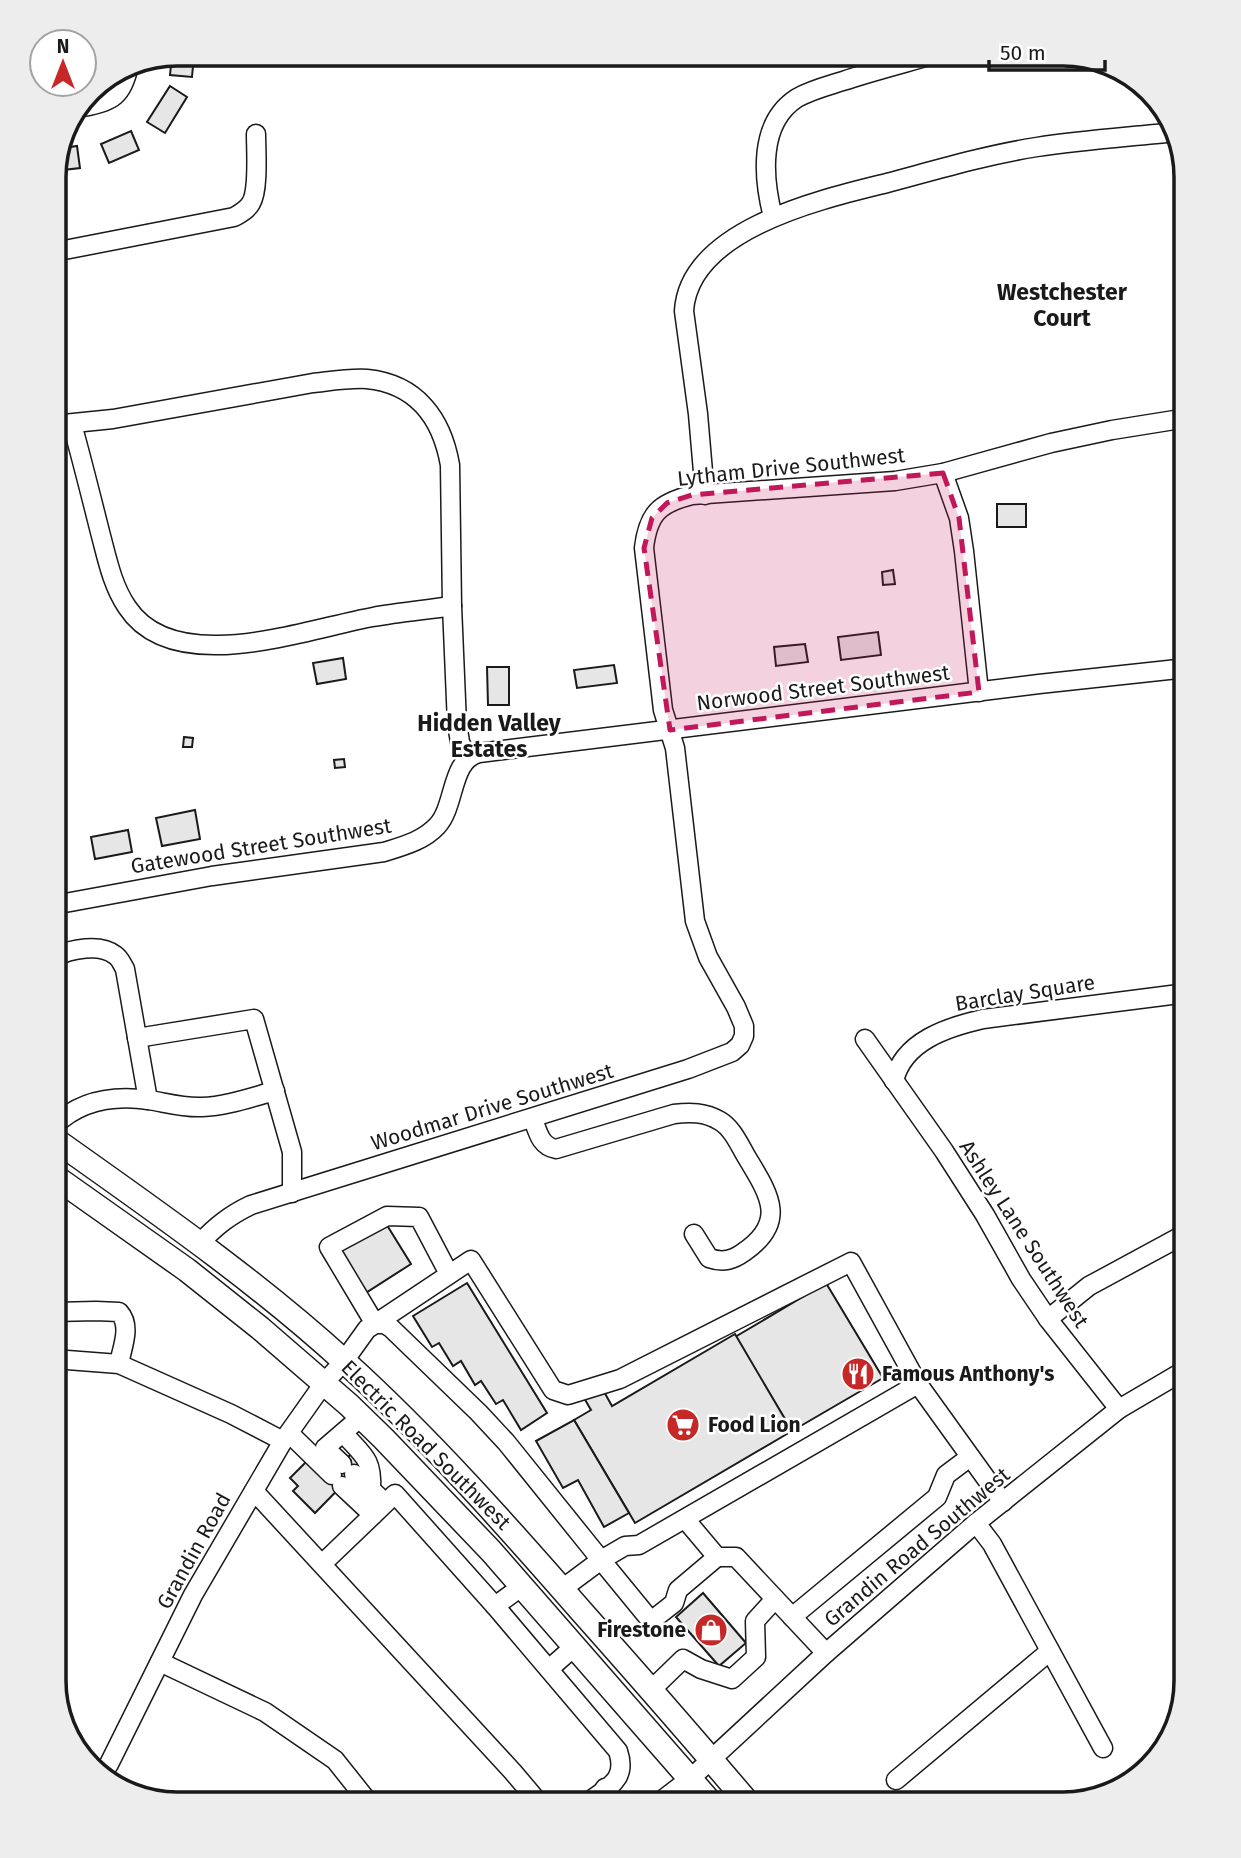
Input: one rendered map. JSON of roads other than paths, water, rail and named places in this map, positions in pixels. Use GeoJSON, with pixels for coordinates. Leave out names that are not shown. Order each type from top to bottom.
{"type":"FeatureCollection","features":[{"type":"Feature","properties":{"kind":"main road","name":"Electric Road Southwest"},"geometry":{"type":"LineString","coordinates":[[66,1148],[200,1243],[274,1301],[344,1361],[417,1430],[509,1528],[738,1792]]}},
{"type":"Feature","properties":{"kind":"main road","name":"Electric Road Southwest"},"geometry":{"type":"LineString","coordinates":[[66,1185],[187,1270],[260,1328],[361,1417],[491,1551],[702,1792]]}},
{"type":"Feature","properties":{"kind":"street"},"geometry":{"type":"LineString","coordinates":[[773,217],[767,195],[766,151],[772,130],[783,110],[810,91],[891,67]]}},
{"type":"Feature","properties":{"kind":"street"},"geometry":{"type":"LineString","coordinates":[[94,105],[116,96],[125,80]]}},
{"type":"Feature","properties":{"kind":"street"},"geometry":{"type":"LineString","coordinates":[[705,495],[698,414],[684,311],[689,285],[699,269],[712,256],[740,235],[773,217],[824,199],[1037,147],[1165,133]]}},
{"type":"Feature","properties":{"kind":"street"},"geometry":{"type":"LineString","coordinates":[[67,249],[234,217],[243,212],[251,204],[255,194],[256,134]]}},
{"type":"Feature","properties":{"kind":"street"},"geometry":{"type":"LineString","coordinates":[[67,424],[113,419],[323,382],[367,379],[388,383],[418,400],[440,429],[450,465],[457,724],[460,742],[467,758]]}},
{"type":"Feature","properties":{"kind":"street","name":"Lytham Drive Southwest"},"geometry":{"type":"LineString","coordinates":[[723,984],[708,957],[695,921],[675,748],[663,710],[644,548],[646,532],[657,511],[667,503],[692,495],[895,481],[943,472],[1051,443],[1174,420]]}},
{"type":"Feature","properties":{"kind":"street"},"geometry":{"type":"LineString","coordinates":[[67,436],[113,580],[128,609],[138,621],[170,640],[198,645],[244,644],[374,617],[452,606]]}},
{"type":"Feature","properties":{"kind":"street"},"geometry":{"type":"LineString","coordinates":[[943,472],[959,518],[979,692]]}},
{"type":"Feature","properties":{"kind":"street","name":"Norwood Street Southwest"},"geometry":{"type":"LineString","coordinates":[[467,758],[479,753],[1174,670]]}},
{"type":"Feature","properties":{"kind":"street","name":"Gatewood Street Southwest"},"geometry":{"type":"LineString","coordinates":[[67,903],[212,876],[384,852],[407,845],[426,836],[443,819],[460,767],[467,758]]}},
{"type":"Feature","properties":{"kind":"street"},"geometry":{"type":"LineString","coordinates":[[66,952],[91,948],[114,953],[120,959],[125,969],[148,1100]]}},
{"type":"Feature","properties":{"kind":"street","name":"Woodmar Drive Southwest"},"geometry":{"type":"LineString","coordinates":[[200,1243],[215,1227],[251,1205],[688,1069],[732,1052],[740,1045],[744,1026],[723,984]]}},
{"type":"Feature","properties":{"kind":"street","name":"Barclay Square"},"geometry":{"type":"LineString","coordinates":[[894,1081],[903,1059],[918,1045],[940,1031],[961,1024],[983,1018],[1174,995]]}},
{"type":"Feature","properties":{"kind":"street"},"geometry":{"type":"LineString","coordinates":[[137,1038],[254,1018],[292,1152],[292,1193]]}},
{"type":"Feature","properties":{"kind":"street","name":"Ashley Lane Southwest"},"geometry":{"type":"LineString","coordinates":[[865,1039],[944,1150],[1048,1319],[1119,1409]]}},
{"type":"Feature","properties":{"kind":"street"},"geometry":{"type":"LineString","coordinates":[[66,1116],[89,1103],[106,1099],[148,1100],[200,1108],[220,1106],[275,1091]]}},
{"type":"Feature","properties":{"kind":"street"},"geometry":{"type":"LineString","coordinates":[[533,1118],[543,1143],[556,1150],[674,1114],[702,1113],[725,1124],[767,1191],[771,1222],[764,1235],[753,1246],[734,1259],[724,1261],[709,1258],[694,1234]]}},
{"type":"Feature","properties":{"kind":"street"},"geometry":{"type":"LineString","coordinates":[[449,1274],[419,1217],[387,1216],[329,1247],[375,1324],[384,1324],[391,1328],[479,1413],[519,1457],[651,1621],[674,1603],[678,1590],[717,1557],[736,1557],[826,1653]]}},
{"type":"Feature","properties":{"kind":"street"},"geometry":{"type":"LineString","coordinates":[[1048,1319],[1089,1286],[1174,1240]]}},
{"type":"Feature","properties":{"kind":"street","name":"Grandin Road"},"geometry":{"type":"LineString","coordinates":[[107,1766],[193,1595],[286,1437],[367,1329],[471,1259],[552,1390],[568,1395],[620,1379],[852,1262],[918,1384]]}},
{"type":"Feature","properties":{"kind":"street"},"geometry":{"type":"LineString","coordinates":[[66,1312],[118,1312],[124,1318],[126,1327],[118,1364]]}},
{"type":"Feature","properties":{"kind":"street"},"geometry":{"type":"LineString","coordinates":[[66,1360],[118,1364],[286,1437],[320,1453],[342,1475],[384,1504]]}},
{"type":"Feature","properties":{"kind":"street","name":"Grandin Road Southwest"},"geometry":{"type":"LineString","coordinates":[[673,1792],[826,1653],[976,1523],[1119,1409],[1174,1376]]}},
{"type":"Feature","properties":{"kind":"street"},"geometry":{"type":"LineString","coordinates":[[562,1589],[625,1546],[639,1545],[918,1384],[1003,1502]]}},
{"type":"Feature","properties":{"kind":"street"},"geometry":{"type":"LineString","coordinates":[[320,1453],[361,1417]]}},
{"type":"Feature","properties":{"kind":"street"},"geometry":{"type":"LineString","coordinates":[[343,1433],[366,1458],[372,1473],[371,1490]]}},
{"type":"Feature","properties":{"kind":"street"},"geometry":{"type":"LineString","coordinates":[[792,1618],[937,1497],[946,1475],[970,1457]]}},
{"type":"Feature","properties":{"kind":"street"},"geometry":{"type":"LineString","coordinates":[[322,1564],[416,1471]]}},
{"type":"Feature","properties":{"kind":"street"},"geometry":{"type":"LineString","coordinates":[[342,1475],[371,1490],[495,1606],[618,1751],[623,1765],[619,1778],[601,1791]]}},
{"type":"Feature","properties":{"kind":"street"},"geometry":{"type":"LineString","coordinates":[[254,1491],[529,1791]]}},
{"type":"Feature","properties":{"kind":"street"},"geometry":{"type":"LineString","coordinates":[[685,1519],[717,1557]]}},
{"type":"Feature","properties":{"kind":"street"},"geometry":{"type":"LineString","coordinates":[[976,1523],[992,1544],[1102,1748]]}},
{"type":"Feature","properties":{"kind":"street"},"geometry":{"type":"LineString","coordinates":[[495,1606],[521,1587]]}},
{"type":"Feature","properties":{"kind":"street"},"geometry":{"type":"LineString","coordinates":[[651,1690],[683,1659],[701,1669],[732,1679],[756,1657],[755,1621],[775,1599]]}},
{"type":"Feature","properties":{"kind":"street"},"geometry":{"type":"LineString","coordinates":[[549,1669],[574,1647]]}},
{"type":"Feature","properties":{"kind":"street"},"geometry":{"type":"LineString","coordinates":[[896,1780],[1050,1651]]}},
{"type":"Feature","properties":{"kind":"street"},"geometry":{"type":"LineString","coordinates":[[160,1662],[265,1712],[335,1760],[358,1791]]}},
{"type":"Feature","properties":{"kind":"street"},"geometry":{"type":"LineString","coordinates":[[605,1788],[608,1791]]}},
{"type":"Feature","properties":{"kind":"place","name":"Famous Anthony's"},"geometry":{"type":"Point","coordinates":[858,1374]}},
{"type":"Feature","properties":{"kind":"place","name":"Food Lion"},"geometry":{"type":"Point","coordinates":[683,1425]}},
{"type":"Feature","properties":{"kind":"place","name":"Firestone"},"geometry":{"type":"Point","coordinates":[711,1630]}},
{"type":"Feature","properties":{"kind":"district","name":"Westchester Court"},"geometry":{"type":"Point","coordinates":[1062,305]}},
{"type":"Feature","properties":{"kind":"district","name":"Hidden Valley Estates"},"geometry":{"type":"Point","coordinates":[489,736]}}]}
